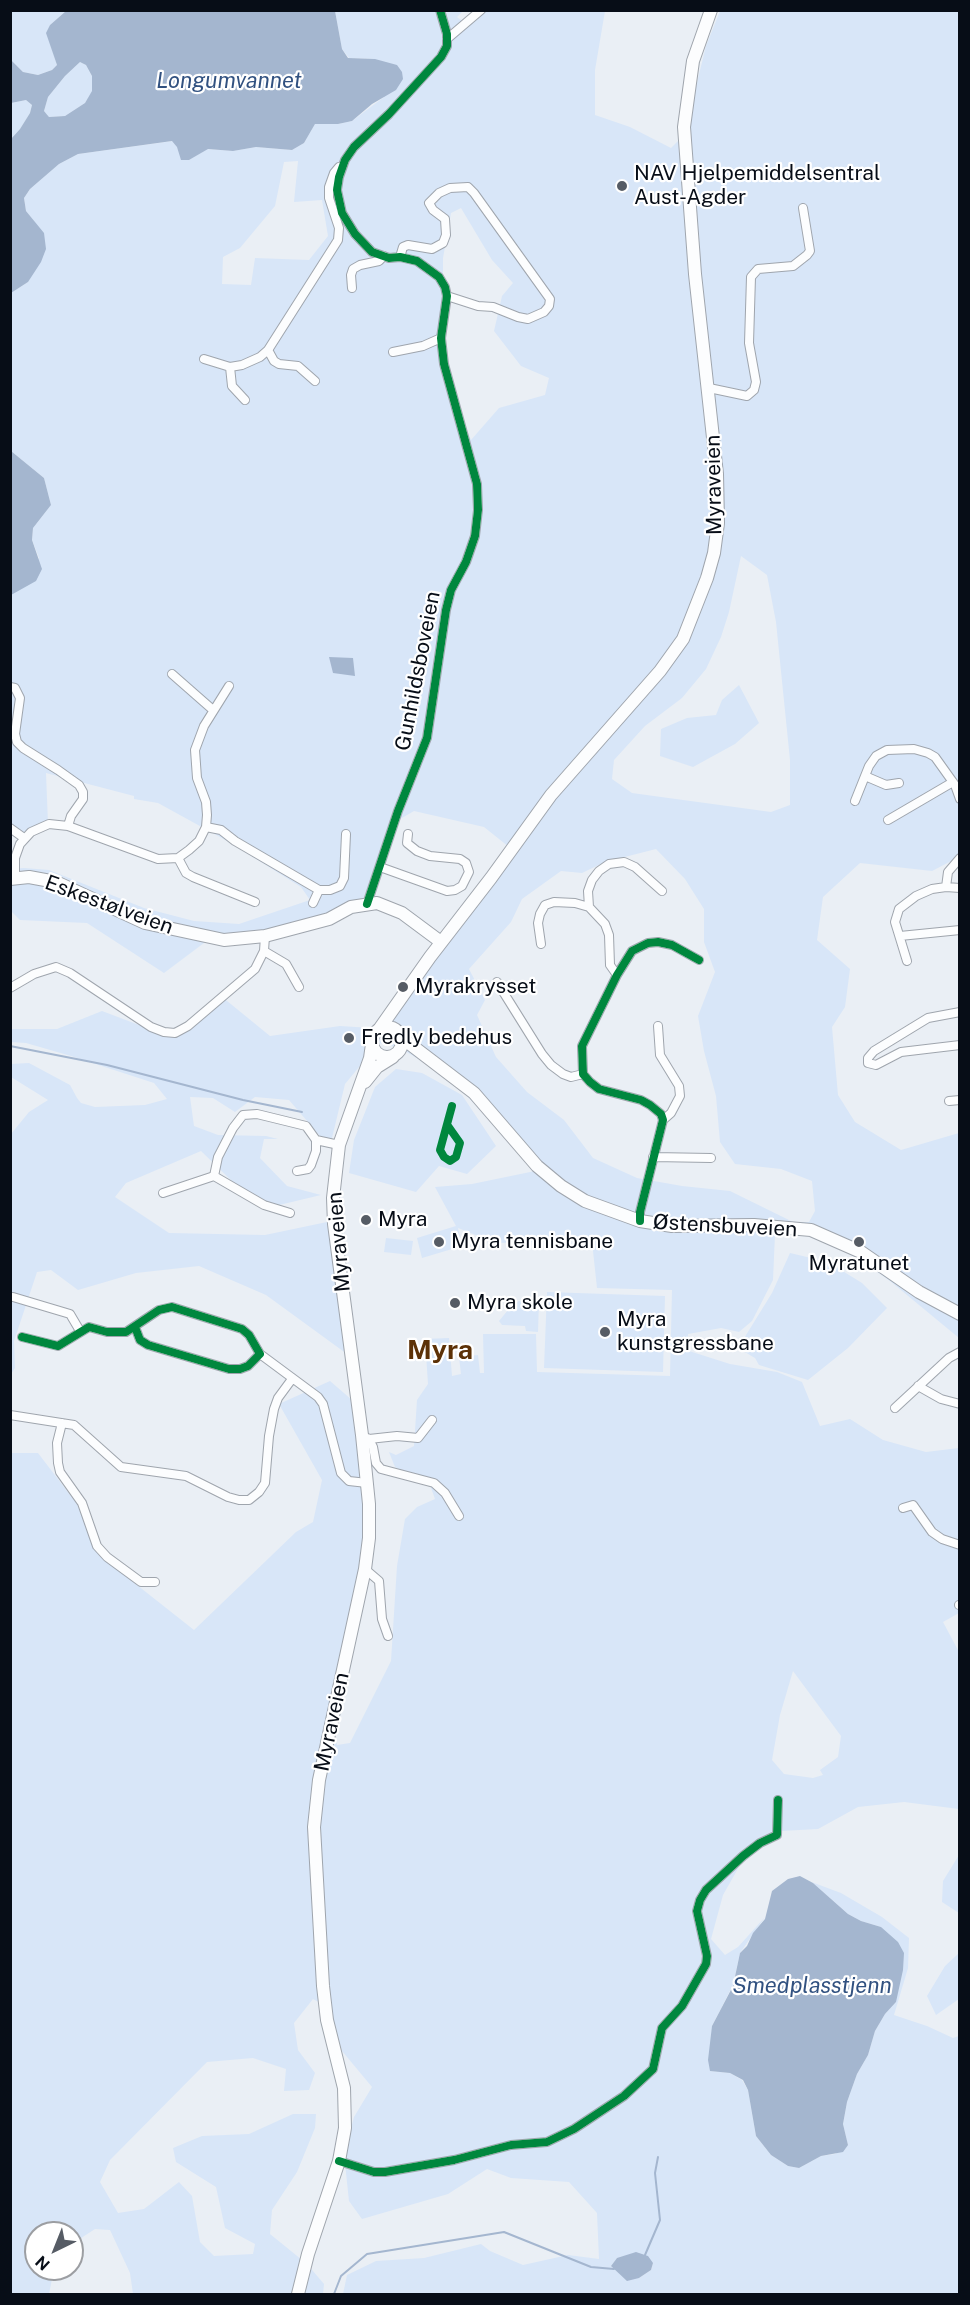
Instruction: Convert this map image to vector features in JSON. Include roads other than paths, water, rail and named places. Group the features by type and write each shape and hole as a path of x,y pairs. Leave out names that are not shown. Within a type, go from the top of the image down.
{"main road":[{"name":"Myraveien","path":"380,1028 417,974 496,872 551,795 628,708 683,639 707,578 714,553 718,523 717,474 695,274 684,128 693,61 711,10"},
{"name":"Eskestølveien","path":"13,879 29,877 56,882 131,917 163,928 224,940 265,936 323,921 351,907 367,904"},
{"path":"367,904 377,903 402,913 441,942"},
{"name":"Myraveien","path":"401,1034 401,1014 417,974"},
{"path":"385,1026 394,1028 401,1034 403,1044 395,1055 379,1055 372,1044 374,1034 385,1026"},
{"name":"Østensbuveien","path":"401,1034 474,1093 537,1166 561,1186 593,1204 640,1221 672,1227 754,1225 811,1230 861,1252 919,1292 960,1314"},
{"name":"Myraveien","path":"298,2295 308,2254 339,2161 345,2128 346,2104 341,2072 327,2020 323,1986 315,1827 319,1780 365,1569 369,1538 365,1437 334,1224 333,1179 339,1144 370,1058 372,1044"},
{"name":"Myraveien","path":"358,1093 377,1067 395,1055"},
{"name":"Østensbuveien","path":"395,1055 415,1057 451,1075"}],"street":[{"path":"204,359 230,367 243,365 260,357 268,350 338,240 339,228 329,198 329,187 334,173 354,147 389,114 441,57 447,46 447,34 440,10"},
{"path":"447,39 481,10"},
{"path":"345,160 337,190 342,213 355,234 372,252 417,261 430,268 445,287 447,296 478,306 493,307 528,319 544,312 549,306 550,299 474,193 462,185 450,188 429,203 433,210 445,219 446,235 443,243 432,249 408,245 401,250 400,257"},
{"path":"709,388 747,396 754,390 756,382 749,343 751,278 758,269 793,266 810,251 803,208"},
{"path":"352,288 353,269 379,261 384,256"},
{"name":"Gunhildsboveien","path":"367,904 398,811 427,738 446,610 451,590 466,562 475,536 478,510 477,484 444,364 441,338 447,296"},
{"path":"393,351 423,346 441,338"},
{"path":"268,350 274,361 279,364 298,366 315,381"},
{"path":"230,367 232,386 245,400"},
{"path":"172,674 213,710"},
{"path":"13,879 15,858 24,838 39,827 49,824 68,826 148,857 178,858 199,841 206,827 206,802 197,778 195,750 198,738 229,686"},
{"path":"10,687 15,688 20,698 15,734 17,742 72,780 83,792 83,799 71,816 68,826"},
{"path":"855,801 872,760 882,752 914,749 934,757 959,794"},
{"path":"865,777 886,785 899,783"},
{"path":"888,820 953,782"},
{"path":"206,827 221,830 235,841 319,890 330,890 340,886 344,878 346,834"},
{"path":"10,828 24,838"},
{"path":"380,867 447,891 455,890 462,885 469,872 466,863 460,859 430,856 417,850 407,843 408,834"},
{"path":"178,858 186,873 255,902"},
{"path":"946,887 948,872 960,858"},
{"path":"589,907 588,891 592,880 609,864 624,862 634,867 662,891"},
{"path":"907,961 895,922 899,909 916,896 932,889 960,888"},
{"path":"313,903 319,890"},
{"path":"541,944 538,922 545,905 554,902 589,907 605,924 609,935 610,965 617,975"},
{"path":"900,936 960,930"},
{"path":"10,988 34,974 56,967 70,973 151,1027 175,1033 188,1026 255,969 264,951 265,936"},
{"path":"663,1120 660,1114 641,1100 599,1089 584,1074 582,1046 617,975 632,951 648,943 658,942 672,945 699,960"},
{"path":"264,951 286,964 299,987"},
{"path":"497,982 551,1065 571,1077 584,1074"},
{"path":"960,1012 928,1018 874,1051 868,1058 868,1063 876,1065 901,1052 960,1045"},
{"path":"640,1221 640,1212 663,1120 671,1113 681,1096 679,1086 660,1055 658,1026"},
{"path":"949,1101 960,1100"},
{"path":"214,1176 218,1157 232,1128 243,1115 257,1114 306,1126 316,1140 316,1151 311,1165 308,1169 297,1171"},
{"path":"316,1140 339,1144"},
{"path":"653,1157 711,1158"},
{"path":"163,1193 214,1176 264,1205 290,1213"},
{"path":"14,1297 70,1314 80,1331"},
{"path":"22,1337 58,1346 89,1327 118,1333 126,1332 159,1310 172,1307 242,1329 249,1335 260,1354 318,1397 323,1404 341,1473 349,1481 367,1483"},
{"path":"135,1327 140,1340 148,1345 230,1369 248,1366 260,1354"},
{"path":"895,1408 949,1358 960,1352"},
{"path":"10,1415 74,1425 121,1467 186,1476 228,1497 249,1500 265,1483 268,1436 274,1409 278,1398 292,1379"},
{"path":"918,1386 941,1399 960,1404"},
{"path":"365,1437 418,1438 432,1420"},
{"path":"62,1423 57,1443 60,1472 82,1503 97,1546 107,1557 141,1582 155,1582"},
{"path":"365,1437 374,1448 376,1463 381,1469 434,1483 445,1493 459,1516"},
{"path":"903,1508 913,1505 932,1532 942,1539 960,1545"},
{"path":"365,1569 379,1581 382,1619 388,1636"},
{"path":"339,2161 374,2172 386,2172 453,2160 511,2145 547,2142 574,2129 624,2096 653,2069 662,2028 682,2006 706,1964 707,1956 697,1911 700,1900 706,1890 742,1856 760,1843 777,1835 778,1800"}],"water":[{"name":"Longumvannet","path":"66,11 335,11 342,49 348,58 375,59 397,65 402,72 403,79 396,90 372,104 352,121 338,124 315,124 304,143 292,150 256,147 233,151 208,149 189,160 181,160 177,147 172,141 78,154 59,164 30,189 24,198 26,211 44,233 46,249 41,262 28,282 11,293 11,139 30,113 32,105 26,100 11,103 11,60 23,72 38,75 52,70 57,65 46,33 50,25","holes":["80,62 86,65 92,76 92,91 85,103 65,116 49,117 44,111 48,97"]},
{"path":"11,451 44,478 51,505 33,528 32,540 42,569 36,581 11,595"},
{"path":"329,657 353,658 355,676 333,673"},
{"name":"Smedplasstjenn","path":"800,1876 813,1883 848,1914 881,1927 898,1942 904,1953 896,2002 885,2014 875,2031 868,2055 857,2074 847,2102 843,2124 848,2145 843,2152 821,2156 799,2168 788,2166 771,2155 756,2136 748,2090 743,2080 730,2073 710,2071 708,2060 712,2026 733,1986 740,1953 765,1919 772,1891 788,1879"},
{"path":"636,2252 648,2256 653,2263 651,2270 639,2278 627,2281 611,2266 617,2258"}],"waterway":[{"path":"10,1046 107,1065 243,1100 302,1112"},
{"path":"645,2255 660,2220 655,2173 658,2157"},
{"path":"334,2294 341,2276 367,2254 504,2232 591,2267 614,2269"}],"place":[{"name":"NAV Hjelpemiddelsentral Aust-Agder","path":"622,186"},
{"name":"Myrakrysset","path":"403,987"},
{"name":"Fredly bedehus","path":"349,1038"},
{"name":"Myra","path":"366,1220"},
{"name":"Myra tennisbane","path":"439,1242"},
{"name":"Myratunet","path":"859,1242"},
{"name":"Myra skole","path":"455,1303"},
{"name":"Myra kunstgressbane","path":"605,1332"}],"district":[{"name":"Myra","path":"440,1351"}]}
